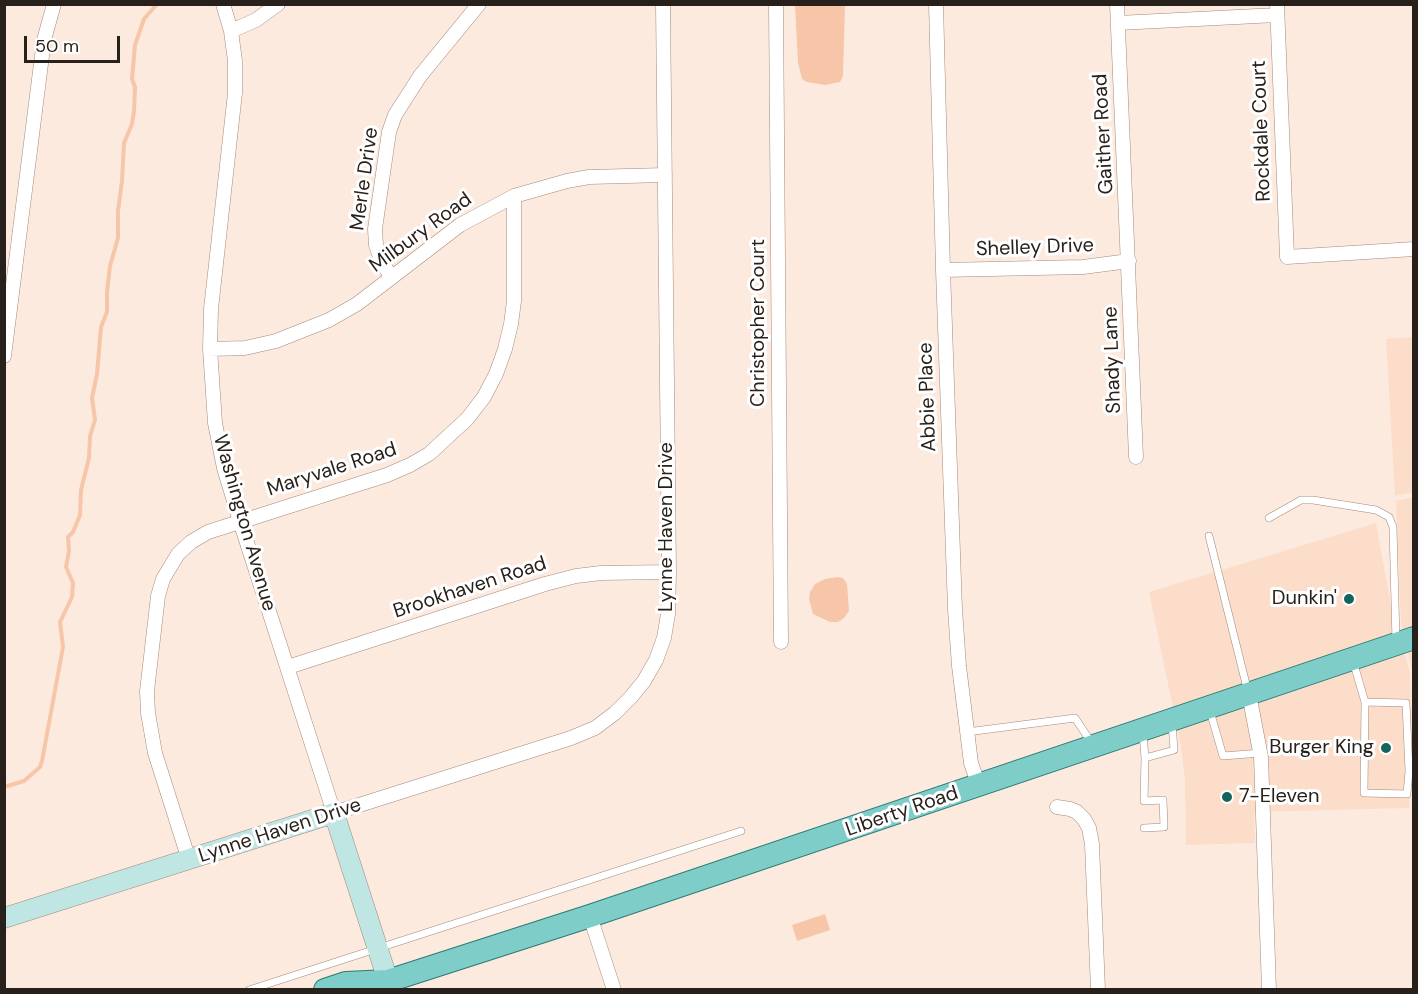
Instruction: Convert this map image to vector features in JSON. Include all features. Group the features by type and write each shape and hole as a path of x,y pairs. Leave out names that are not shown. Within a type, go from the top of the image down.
{"main road":[{"name":"Liberty Road","path":"325,990 346,983 384,987 1405,641"},
{"name":"Lynne Haven Drive","path":"4,918 334,813"},
{"name":"Washington Avenue","path":"334,813 377,948 384,987"}],"street":[{"path":"4,356 44,40 54,4"},
{"name":"Washington Avenue","path":"223,4 231,31 236,93 211,309 210,350 215,423 224,468 240,521 334,813"},
{"path":"231,31 256,20 278,4"},
{"name":"Merle Drive","path":"391,277 381,260 376,244 375,229 389,132 395,115 420,76 479,4"},
{"name":"Lynne Haven Drive","path":"334,813 571,738 595,728 631,697 644,681 656,660 664,638 668,614 669,572 663,4"},
{"name":"Christopher Court","path":"776,4 781,642"},
{"name":"Abbie Place","path":"936,4 955,609 959,666 971,763 979,786"},
{"name":"Gaither Road","path":"1117,4 1129,261"},
{"path":"1118,23 1277,10"},
{"name":"Rockdale Court","path":"1277,10 1287,257 1413,249"},
{"name":"Milbury Road","path":"210,350 245,348 276,341 329,320 357,304 460,225 514,196 542,187 589,177 665,175"},
{"name":"Maryvale Road","path":"189,860 155,753 148,713 147,691 158,596 163,579 178,554 191,542 208,532 387,475 410,465 429,454 467,419 484,397 506,349 514,301 514,196"},
{"name":"Shelley Drive","path":"943,270 1083,267 1129,261"},
{"name":"Shady Lane","path":"1129,261 1136,457"},
{"name":"Brookhaven Road","path":"288,667 576,576 601,573 669,572"},
{"path":"1249,694 1261,753 1269,990"},
{"path":"1057,807 1070,808 1077,812 1089,828 1092,844 1098,990"},
{"path":"590,916 614,990"}],"lane":[{"path":"1269,519 1290,505 1307,500 1376,510 1389,517 1393,527 1405,641"},
{"path":"1209,536 1249,694"},
{"path":"1353,659 1365,702 1364,793 1407,794 1409,771 1406,702 1365,702"},
{"path":"1209,708 1223,756 1261,753"},
{"path":"968,732 1075,718 1094,747"},
{"path":"1145,758 1174,750 1172,720"},
{"path":"1143,731 1144,801 1162,800 1164,827 1143,828"},
{"path":"249,990 741,831"}],"shaded area":[{"path":"795,5 845,5 843,76 840,82 825,85 802,79 798,63"},
{"path":"1413,337 1413,492 1395,496 1386,339"},
{"path":"1413,497 1413,676 1401,623 1396,501"},
{"path":"1376,523 1391,605 1410,672 1414,788 1410,788 1409,808 1254,812 1255,843 1186,845 1185,779 1181,747 1149,592"},
{"path":"843,578 847,584 849,611 838,622 830,622 813,614 809,599 810,592 815,584 825,579"},
{"path":"825,914 830,930 797,941 792,925"}],"waterway":[{"path":"4,787 24,781 40,767 42,761 63,647 60,622 72,597 73,583 66,567 69,551 68,537 73,532 80,515 81,490 95,420 92,398 97,374 101,327 107,312 110,266 118,238 124,143 132,124 134,111 135,87 132,79 135,45 144,19 157,4"}],"place":[{"name":"Dunkin'","path":"1349,599"},
{"name":"Burger King","path":"1386,748"},
{"name":"7-Eleven","path":"1227,797"}]}
